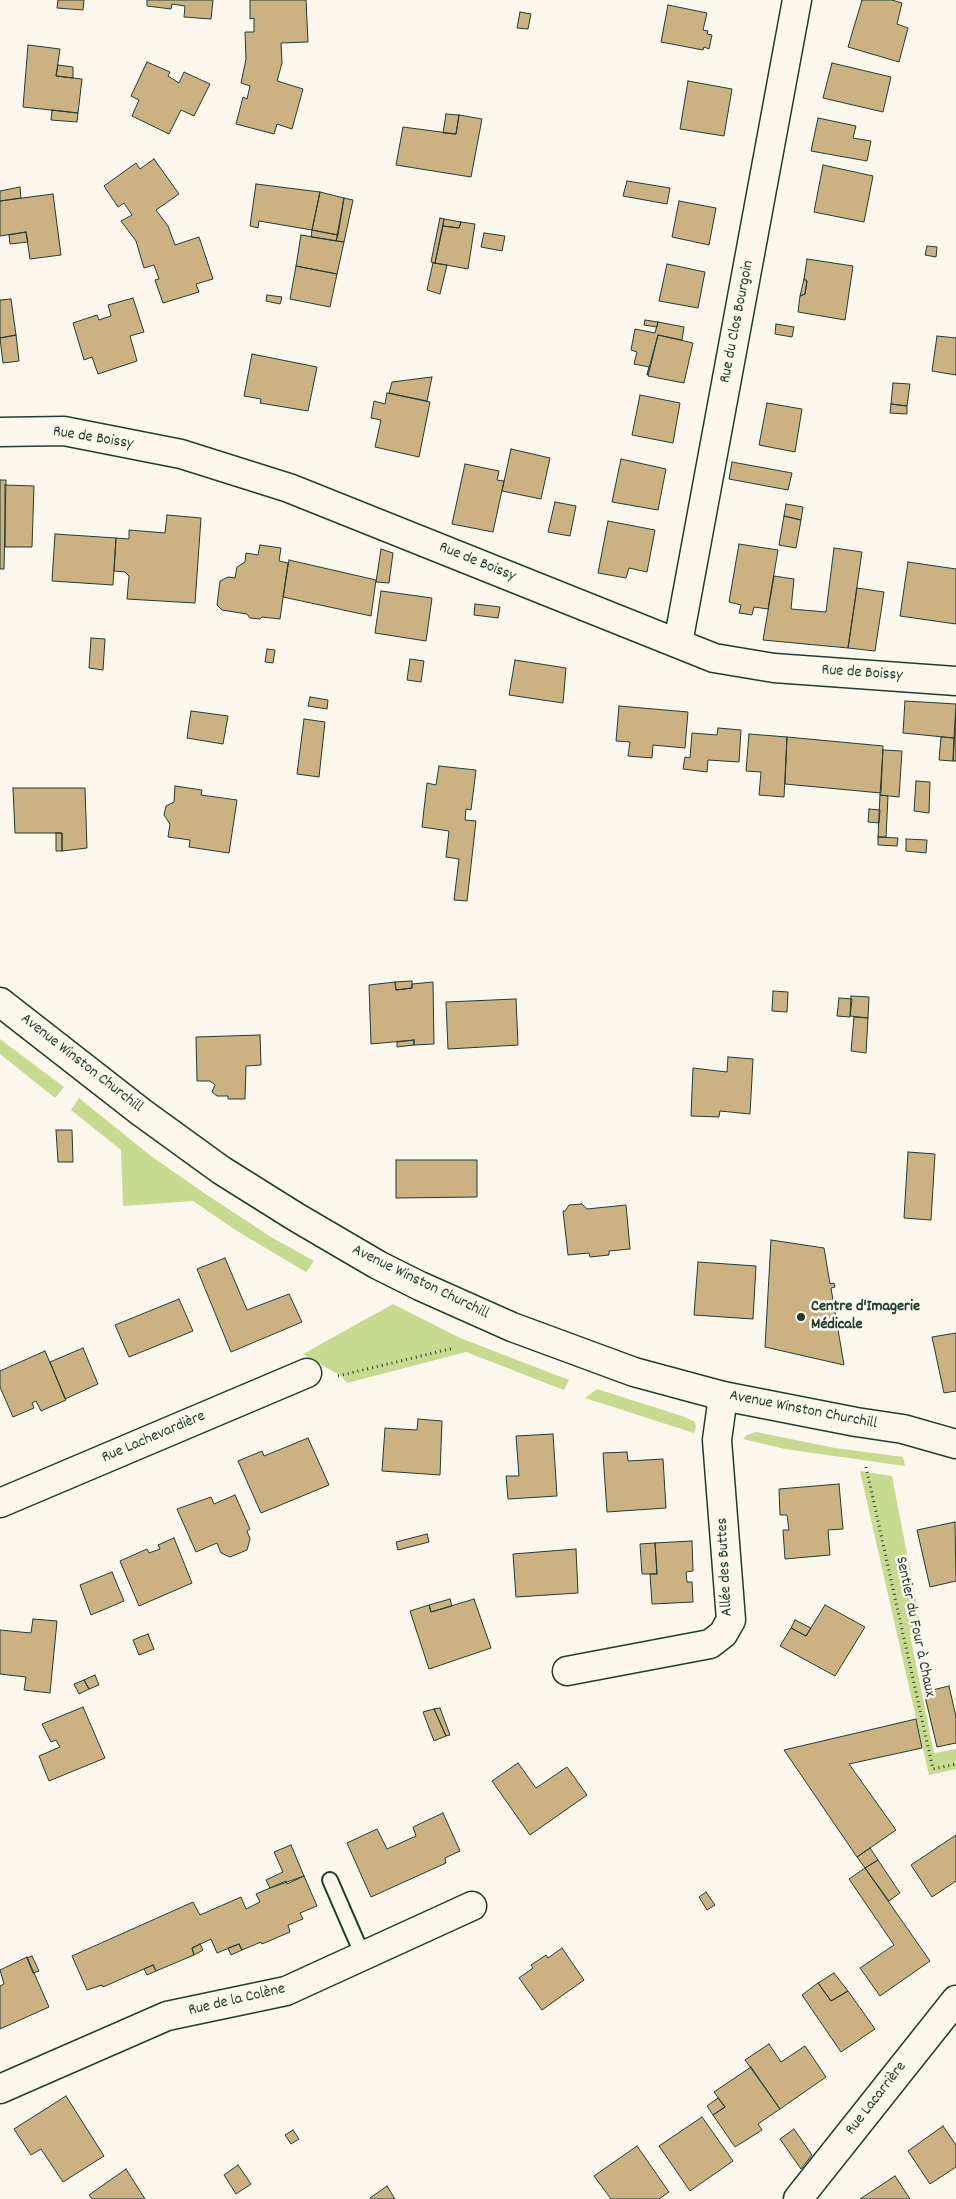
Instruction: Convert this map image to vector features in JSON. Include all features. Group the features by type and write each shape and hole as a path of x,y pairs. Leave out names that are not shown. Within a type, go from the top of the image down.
{"street":[{"name":"Rue du Clos Bourgoin","path":"678,643 798,0"},
{"name":"Rue de Boissy","path":"0,432 64,431 181,454 289,488 714,658 774,668 956,681"},
{"name":"Avenue Winston Churchill","path":"0,1002 141,1112 221,1170 378,1265 428,1290 556,1344 634,1372 723,1396 856,1422 903,1429 956,1444"},
{"name":"Rue Lachevardière","path":"0,1503 307,1373"},
{"name":"Allée des Buttes","path":"567,1672 710,1644 723,1634 731,1620 718,1440 723,1396"},
{"name":"Avenue Winston Churchill","path":"903,1429 956,1426"},
{"name":"Rue de la Colène","path":"0,2089 167,2016 286,1991 472,1906"},
{"name":"Rue Lacarrière","path":"798,2199 956,2000"}],"lane":[{"path":"330,1880 363,1956"}],"path":[{"path":"307,1373 341,1376 454,1348"},
{"name":"Sentier du Four à Chaux","path":"866,1467 933,1769 956,1764"}],"green space":[{"path":"0,1039 64,1087 55,1098 0,1054"},
{"path":"79,1098 151,1156 204,1193 271,1237 314,1261 306,1272 237,1231 193,1201 123,1206 121,1150 71,1110"},
{"path":"393,1304 460,1338 569,1380 564,1390 466,1352 347,1383 341,1376 303,1354"},
{"path":"597,1389 682,1416 695,1422 694,1433 585,1398"},
{"path":"756,1432 835,1448 903,1457 905,1466 785,1449 743,1439 747,1435"},
{"path":"860,1471 892,1476 922,1632 910,1635 934,1753 956,1749 956,1769 929,1775"}],"building":[{"path":"58,0 84,0 83,10 57,8"},
{"path":"147,0 213,0 211,19 184,17 185,6 172,4 171,9 147,6"},
{"path":"250,0 306,0 308,42 281,43 282,63 277,81 303,89 292,129 277,124 274,134 236,124 243,97 247,99 250,86 241,83 246,59 245,32 254,32 254,18 250,19"},
{"path":"862,0 892,0 902,3 897,24 908,28 899,62 848,47"},
{"path":"668,5 707,13 703,30 708,31 707,34 712,35 709,49 704,47 703,50 661,42"},
{"path":"520,12 531,14 528,29 517,28"},
{"path":"28,45 60,49 56,76 82,79 78,113 23,107"},
{"path":"147,62 170,72 168,76 179,83 184,72 210,84 194,116 181,110 169,134 132,116 139,100 131,96"},
{"path":"832,63 891,77 883,112 823,98"},
{"path":"58,65 73,67 73,78 56,76"},
{"path":"688,81 732,89 724,136 680,129"},
{"path":"52,110 78,113 77,122 51,120"},
{"path":"446,114 459,115 456,134 443,133"},
{"path":"459,115 482,119 471,177 396,165 403,127 456,134"},
{"path":"818,118 856,126 853,138 871,141 867,161 811,151"},
{"path":"154,159 179,194 156,210 168,226 175,245 199,237 213,279 196,284 199,292 163,303 155,280 159,279 154,265 144,268 136,241 121,221 132,215 124,203 118,207 104,186 136,163 140,169"},
{"path":"823,165 873,176 864,222 814,212"},
{"path":"627,181 670,188 667,204 623,196"},
{"path":"256,184 320,192 312,230 259,221 258,228 250,226"},
{"path":"20,187 21,198 0,201 0,191"},
{"path":"320,192 344,198 338,235 312,230"},
{"path":"53,194 61,255 30,259 26,232 0,236 0,201"},
{"path":"344,198 353,200 344,242 336,241"},
{"path":"679,201 716,208 709,245 672,237"},
{"path":"440,218 444,219 435,263 431,262"},
{"path":"444,219 461,222 459,228 443,226"},
{"path":"461,222 475,224 468,269 435,263 443,226 459,228"},
{"path":"312,230 338,235 336,241 311,237"},
{"path":"26,232 28,242 10,244 9,235"},
{"path":"484,233 505,236 502,251 481,247"},
{"path":"301,235 344,242 337,274 296,266"},
{"path":"927,246 937,247 936,257 925,255"},
{"path":"807,259 853,266 845,320 798,312 800,296 805,294 807,281 804,279"},
{"path":"433,263 447,265 440,294 427,290"},
{"path":"667,264 705,272 698,308 659,301"},
{"path":"296,266 337,274 330,307 290,299"},
{"path":"804,279 807,281 805,294 800,296"},
{"path":"267,295 282,297 280,304 266,301"},
{"path":"133,298 144,332 130,336 137,361 98,374 92,357 84,360 73,323 97,315 99,320 111,316 108,305"},
{"path":"11,299 16,335 0,338 0,300"},
{"path":"645,320 658,322 657,327 644,325"},
{"path":"658,322 684,327 682,340 658,335 647,375 649,367 634,364 637,352 631,350 635,329 655,333"},
{"path":"776,324 794,327 792,337 775,334"},
{"path":"16,335 19,361 3,363 0,338"},
{"path":"658,335 693,343 684,383 648,376"},
{"path":"937,336 956,338 956,375 932,371"},
{"path":"252,354 317,367 308,411 260,403 261,399 244,396"},
{"path":"432,377 427,401 389,393 392,382"},
{"path":"893,383 910,384 907,406 891,404"},
{"path":"387,393 430,402 419,457 375,447 381,420 371,418 374,401 385,404"},
{"path":"640,395 680,403 673,443 632,435"},
{"path":"767,403 802,409 795,452 759,445"},
{"path":"891,404 907,406 907,414 890,413"},
{"path":"511,449 550,458 541,499 502,491"},
{"path":"621,459 666,469 658,510 612,502"},
{"path":"732,462 792,473 788,490 729,479"},
{"path":"465,464 499,471 497,480 504,481 493,532 452,524"},
{"path":"0,480 6,480 4,569 0,569"},
{"path":"5,485 34,486 32,547 5,547"},
{"path":"555,502 576,506 570,536 548,532"},
{"path":"786,504 803,507 801,520 784,516"},
{"path":"167,515 201,518 195,603 127,599 129,576 125,572 114,571 116,538 129,539 129,530 165,533"},
{"path":"784,516 801,520 796,548 779,545"},
{"path":"608,521 655,530 647,572 629,568 626,578 598,573"},
{"path":"55,534 116,538 113,585 52,581"},
{"path":"739,544 778,550 768,609 754,607 752,615 739,613 741,605 729,602"},
{"path":"260,545 281,548 279,561 288,563 280,619 250,618 247,614 222,610 217,605 220,581 228,577 235,578 237,567 245,562 246,553 258,555"},
{"path":"834,548 862,552 848,648 763,640 774,576 794,579 791,609 826,612"},
{"path":"381,549 393,553 389,583 376,582"},
{"path":"289,560 376,580 371,616 283,597"},
{"path":"908,562 956,569 956,624 900,616"},
{"path":"857,588 884,592 875,651 848,648"},
{"path":"381,591 432,598 426,641 375,633"},
{"path":"475,604 500,607 498,618 474,615"},
{"path":"91,638 105,639 103,670 89,668"},
{"path":"267,649 275,650 273,663 265,662"},
{"path":"410,659 424,661 421,682 407,680"},
{"path":"515,660 566,668 563,703 509,695"},
{"path":"310,697 328,700 327,709 308,706"},
{"path":"905,701 956,704 954,738 903,733"},
{"path":"619,706 688,712 685,748 653,745 652,758 628,756 630,742 616,741"},
{"path":"191,711 228,716 223,744 187,738"},
{"path":"956,712 956,761 953,761"},
{"path":"304,719 325,722 319,777 297,774"},
{"path":"718,728 741,730 739,762 708,760 707,772 683,769 685,757 690,758 692,733 717,735"},
{"path":"749,734 787,737 784,797 759,795 761,772 746,771"},
{"path":"787,737 883,746 881,793 785,784"},
{"path":"941,737 954,738 953,761 939,760"},
{"path":"883,750 902,751 899,797 880,795"},
{"path":"439,766 476,770 471,810 466,809 465,820 476,821 467,901 454,900 459,859 446,857 449,831 422,827 427,783 436,785"},
{"path":"916,781 930,782 929,813 914,811"},
{"path":"175,786 202,790 201,795 237,800 229,853 189,847 190,840 168,837 170,824 164,815 166,806 174,802"},
{"path":"13,788 85,788 87,848 62,851 62,833 15,833"},
{"path":"880,795 888,796 886,837 878,837"},
{"path":"869,809 880,810 879,823 868,822"},
{"path":"56,833 62,833 62,851 56,851"},
{"path":"878,837 898,838 897,846 878,845"},
{"path":"906,839 927,840 926,853 906,851"},
{"path":"412,981 412,988 396,990 395,982"},
{"path":"395,982 396,990 412,988 412,984 433,982 434,1044 414,1045 414,1040 371,1044 369,985"},
{"path":"773,991 788,992 787,1012 772,1011"},
{"path":"851,996 869,997 868,1018 850,1016"},
{"path":"839,998 852,999 850,1017 837,1016"},
{"path":"516,999 518,1045 448,1049 446,1002"},
{"path":"854,1017 868,1018 866,1053 851,1051"},
{"path":"260,1035 261,1065 246,1066 245,1099 228,1099 228,1096 217,1096 212,1092 215,1085 210,1081 197,1081 196,1037"},
{"path":"414,1040 414,1045 397,1047 397,1042"},
{"path":"728,1057 753,1059 750,1114 720,1111 719,1117 691,1116 693,1068 727,1072"},
{"path":"56,1130 72,1130 73,1162 58,1162"},
{"path":"908,1152 935,1154 931,1220 904,1218"},
{"path":"396,1160 477,1160 477,1197 396,1198"},
{"path":"582,1204 587,1209 626,1205 630,1249 609,1251 609,1255 590,1257 589,1253 568,1255 563,1211 569,1205"},
{"name":"Centre d'Imagerie Médicale","path":"771,1240 824,1248 830,1284 834,1283 835,1287 831,1288 844,1365 765,1347"},
{"path":"225,1258 247,1310 289,1294 302,1322 231,1352 197,1269"},
{"path":"698,1262 756,1266 753,1319 694,1315"},
{"path":"179,1299 193,1331 129,1357 115,1325"},
{"path":"956,1333 956,1391 944,1393 932,1337"},
{"path":"83,1348 98,1384 65,1399 50,1362"},
{"path":"45,1351 66,1400 41,1411 36,1401 32,1403 34,1408 13,1417 0,1387 0,1371"},
{"path":"418,1419 442,1421 440,1475 382,1471 385,1428 417,1430"},
{"path":"553,1434 557,1496 508,1499 506,1476 519,1476 516,1436"},
{"path":"308,1438 329,1485 261,1513 238,1461 262,1451 264,1456"},
{"path":"627,1452 628,1461 663,1459 666,1508 607,1512 603,1453"},
{"path":"839,1484 843,1529 828,1530 830,1555 785,1559 783,1530 789,1530 787,1515 780,1515 779,1489"},
{"path":"235,1495 250,1529 247,1531 250,1539 247,1550 230,1557 221,1553 217,1543 196,1552 177,1509 211,1497 214,1504"},
{"path":"955,1522 956,1581 930,1587 917,1530"},
{"path":"427,1534 429,1542 398,1550 396,1542"},
{"path":"174,1538 192,1583 139,1606 120,1561 147,1549 149,1553 160,1549 158,1545"},
{"path":"692,1541 693,1571 686,1572 687,1582 692,1582 693,1602 652,1604 650,1574 657,1574 655,1543"},
{"path":"655,1543 657,1574 642,1574 640,1544"},
{"path":"576,1549 578,1593 516,1597 513,1554"},
{"path":"112,1572 124,1601 91,1615 80,1585"},
{"path":"450,1599 452,1606 431,1612 429,1605"},
{"path":"474,1599 491,1648 429,1669 410,1611 429,1605 431,1612"},
{"path":"825,1605 865,1627 835,1676 780,1646 791,1628 806,1636"},
{"path":"33,1619 57,1621 50,1693 24,1690 26,1677 0,1674 0,1630 31,1633"},
{"path":"795,1620 811,1628 806,1636 791,1628"},
{"path":"148,1634 154,1649 139,1655 133,1640"},
{"path":"95,1675 99,1685 89,1689 84,1680"},
{"path":"84,1680 89,1689 79,1694 74,1684"},
{"path":"949,1686 956,1717 956,1743 937,1747 924,1692"},
{"path":"83,1707 105,1758 49,1781 39,1756 60,1747 56,1740 51,1742 42,1724"},
{"path":"440,1708 450,1735 446,1736 434,1709"},
{"path":"434,1709 446,1736 434,1741 423,1712"},
{"path":"916,1719 922,1748 849,1764 896,1830 857,1857 784,1750"},
{"path":"518,1763 536,1788 567,1767 587,1795 530,1835 492,1781"},
{"path":"443,1813 460,1851 445,1858 446,1863 371,1897 347,1843 377,1829 387,1849 416,1836 413,1827"},
{"path":"956,1835 956,1881 932,1897 911,1865"},
{"path":"291,1845 304,1876 270,1888 266,1880 283,1872 274,1852"},
{"path":"870,1848 878,1860 865,1868 857,1857"},
{"path":"878,1860 900,1893 889,1901 865,1868"},
{"path":"865,1868 930,1961 880,1996 860,1968 894,1945 849,1879"},
{"path":"304,1876 317,1906 300,1913 303,1919 288,1925 290,1932 262,1944 261,1942 242,1950 239,1944 217,1953 211,1939 192,1948 194,1955 156,1971 153,1965 103,1987 102,1985 87,1990 72,1956 193,1902 200,1915 241,1897 246,1909 260,1902 256,1894 286,1881 287,1884"},
{"path":"706,1892 715,1905 707,1910 699,1897"},
{"path":"200,1944 203,1950 194,1955 192,1948"},
{"path":"239,1944 242,1950 231,1955 228,1948"},
{"path":"562,1948 584,1980 542,2010 519,1978 533,1968 531,1965 546,1955 548,1958"},
{"path":"32,1956 39,1971 33,1973 27,1958"},
{"path":"27,1957 49,2007 0,2029 0,1986 4,1984 0,1970"},
{"path":"153,1965 156,1971 147,1975 144,1969"},
{"path":"834,1973 848,1991 831,2001 818,1983"},
{"path":"818,1983 831,2001 848,1991 875,2029 841,2052 802,1995"},
{"path":"769,2044 781,2062 805,2046 826,2077 780,2109 745,2060"},
{"path":"751,2067 780,2109 758,2124 762,2130 735,2147 713,2115 725,2107 714,2092"},
{"path":"66,2096 104,2156 63,2182 41,2149 31,2155 14,2129"},
{"path":"718,2098 725,2107 713,2115 707,2106"},
{"path":"702,2117 733,2161 690,2191 659,2146"},
{"path":"943,2126 956,2145 956,2167 930,2184 908,2151"},
{"path":"794,2129 812,2155 801,2169 780,2139"},
{"path":"293,2130 299,2139 291,2144 285,2135"},
{"path":"637,2146 669,2192 659,2199 611,2199 594,2176"},
{"path":"238,2165 251,2184 236,2194 224,2175"},
{"path":"126,2169 145,2199 92,2199 89,2195"},
{"path":"895,2176 910,2199 860,2199"},
{"path":"387,2186 395,2199 370,2198"}],"place":[{"name":"Centre d'Imagerie Médicale","path":"801,1317"}]}
